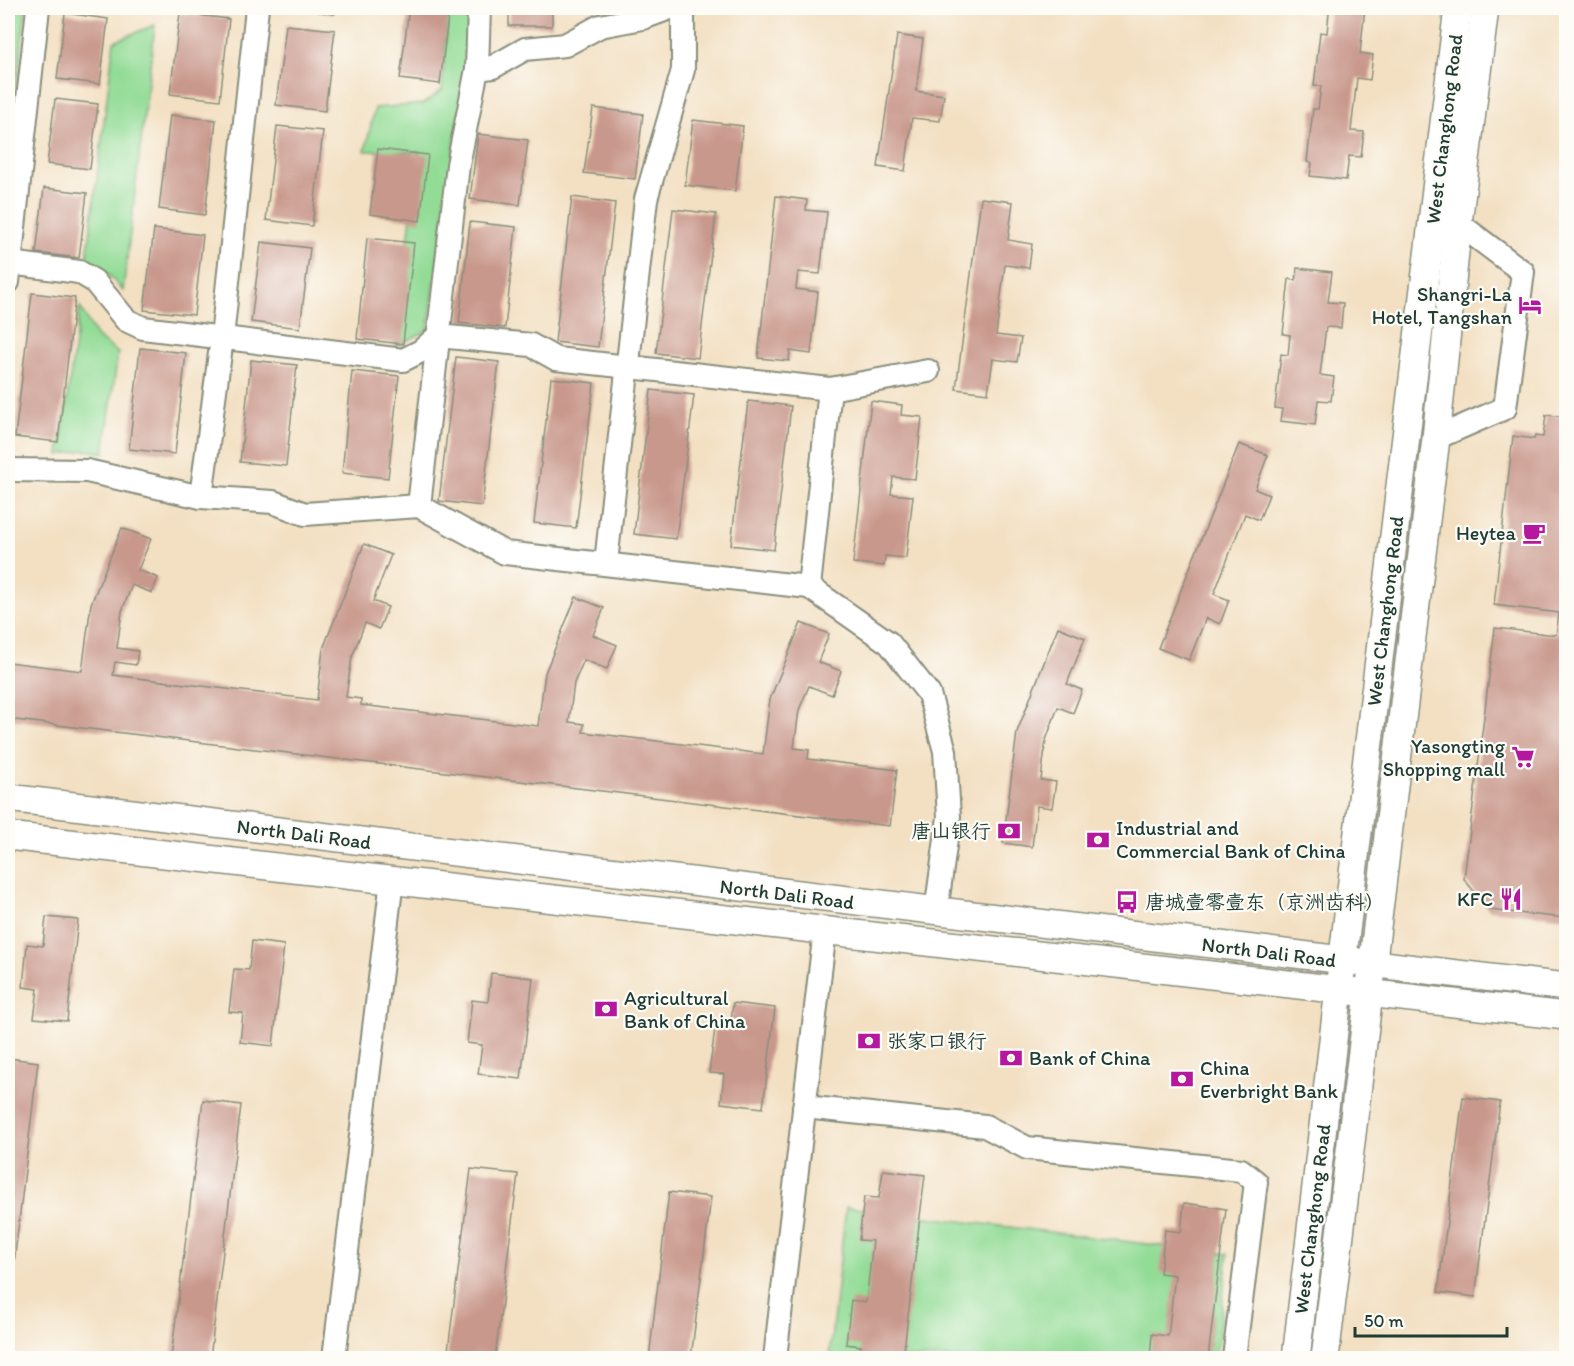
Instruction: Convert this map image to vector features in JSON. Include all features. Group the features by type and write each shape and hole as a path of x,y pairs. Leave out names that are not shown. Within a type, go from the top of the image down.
{"main road":[{"name":"West Changhong Road","path":"1296,1359 1342,960 1458,8"},
{"name":"West Changhong Road","path":"1325,1359 1436,438 1458,223 1485,8"},
{"name":"North Dali Road","path":"8,798 1566,987"},
{"name":"North Dali Road","path":"8,836 1566,1016"}],"street":[{"path":"38,8 9,273 79,272 93,281 126,320 143,328 403,360 421,351 438,336 531,345 556,359 830,389 928,371"},
{"path":"201,497 222,338 257,8"},
{"path":"419,506 458,165 477,69 479,8"},
{"path":"477,69 493,67 525,49 565,45 600,26 643,18 670,8"},
{"path":"606,563 646,199 683,70 684,8"},
{"path":"1436,438 1505,408 1523,272 1458,223"},
{"path":"809,587 830,389"},
{"path":"8,470 87,471 201,497 273,502 305,514 419,506 505,553 809,587 889,643 929,694 945,751 949,817 936,912"},
{"path":"334,1359 392,880"},
{"path":"775,1359 825,930"},
{"path":"804,1107 985,1126 1027,1148 1241,1170 1256,1182 1234,1359"}],"green space":[{"path":"8,8 26,8 8,158"},
{"path":"448,8 470,8 467,59 428,330 395,347 419,152 365,151 375,108 423,104 442,90"},
{"path":"155,25 123,291 107,273 86,267 114,41"},
{"path":"80,307 96,336 118,353 104,453 84,450 59,455"},
{"path":"846,1207 1228,1254 1216,1358 829,1358"}],"building":[{"path":"293,8 335,8 334,14"},
{"path":"409,8 449,8 440,84 400,79"},
{"path":"509,8 552,8 552,26 509,26"},
{"path":"1323,8 1365,8 1360,53 1373,55 1370,80 1357,78 1351,131 1364,132 1361,157 1349,156 1346,180 1310,176 1312,163 1307,162 1313,109 1318,109 1321,86 1314,86 1320,32 1327,33 1329,13 1322,12"},
{"path":"65,13 108,19 100,84 57,79"},
{"path":"180,13 229,19 220,100 170,94"},
{"path":"286,25 335,30 325,111 276,105"},
{"path":"897,35 923,39 916,91 944,95 940,121 912,118 905,171 878,167"},
{"path":"55,99 98,104 90,169 47,164"},
{"path":"593,108 643,114 635,179 584,173"},
{"path":"170,115 216,120 205,215 159,209"},
{"path":"693,120 743,126 735,191 685,185"},
{"path":"277,126 323,131 312,226 266,220"},
{"path":"478,134 528,140 520,205 470,199"},
{"path":"378,149 428,155 420,221 370,214"},
{"path":"44,188 87,193 79,258 36,253"},
{"path":"776,196 807,200 806,210 827,212 820,274 798,272 796,289 818,292 811,354 790,351 789,361 758,358"},
{"path":"572,197 615,203 598,347 555,342"},
{"path":"981,198 1013,202 1008,240 1032,244 1029,268 1005,265 996,335 1021,338 1017,362 993,359 988,393 956,389"},
{"path":"673,209 716,214 698,358 656,353"},
{"path":"470,222 516,227 505,328 459,323"},
{"path":"154,229 203,235 194,315 144,310"},
{"path":"367,238 414,243 403,344 357,339"},
{"path":"261,242 310,248 300,328 251,322"},
{"path":"1565,245 1566,266 1563,266"},
{"path":"1297,268 1332,272 1328,302 1343,303 1341,328 1326,327 1320,375 1334,377 1331,401 1318,400 1315,425 1280,421 1282,409 1275,408 1281,354 1288,355 1290,335 1283,334 1289,279 1296,280"},
{"path":"32,293 75,298 58,442 15,437"},
{"path":"140,348 186,353 175,454 129,449"},
{"path":"456,357 499,362 482,506 439,501"},
{"path":"251,360 297,365 286,466 240,462"},
{"path":"352,371 399,376 388,478 342,473"},
{"path":"551,378 594,383 576,528 534,523"},
{"path":"651,390 694,395 676,539 634,534"},
{"path":"748,401 791,406 774,550 731,545"},
{"path":"871,401 902,405 901,415 922,417 915,479 893,477 891,494 913,496 906,558 885,556 884,566 853,563"},
{"name":"Yasongting Shopping mall","path":"1546,415 1566,417 1566,918 1489,910 1464,879 1495,628 1556,635 1559,613 1494,605 1513,436 1534,439 1535,436 1543,437"},
{"path":"1239,444 1268,455 1255,489 1269,495 1259,520 1245,514 1214,594 1229,600 1220,624 1206,618 1189,660 1158,648"},
{"path":"122,528 151,539 138,570 158,578 152,593 132,585 122,611 117,648 138,651 136,665 115,662 113,675 317,700 323,649 364,544 391,555 373,601 388,607 379,629 365,623 352,657 346,697 361,699 361,705 538,726 545,673 576,597 604,608 593,635 617,645 607,669 584,660 574,683 569,722 584,724 583,732 763,754 770,699 801,623 829,634 818,662 841,671 832,695 809,686 799,710 794,748 809,750 808,759 897,770 890,826 8,719 8,662 82,671 91,604"},
{"path":"1058,627 1085,638 1067,684 1082,690 1073,713 1058,707 1046,740 1041,780 1056,782 1052,808 1037,806 1032,847 1003,843 1017,732"},
{"path":"46,917 78,920 67,1021 34,1018 38,989 23,987 27,944 43,946"},
{"path":"252,941 284,945 273,1046 240,1042 243,1013 229,1012 234,969 249,970"},
{"path":"491,973 533,978 521,1079 478,1074 482,1045 467,1043 472,1000 488,1002"},
{"path":"733,1003 775,1008 763,1108 721,1103 724,1074 709,1073 715,1029 730,1031"},
{"path":"8,1058 38,1062 9,1305 8,1305"},
{"path":"1463,1097 1500,1102 1475,1297 1438,1292"},
{"path":"203,1100 241,1105 210,1358 171,1358"},
{"path":"471,1169 518,1174 495,1358 447,1358"},
{"path":"883,1170 925,1175 903,1358 859,1358 861,1346 846,1344 851,1300 866,1302 873,1241 859,1240 864,1197 879,1198"},
{"path":"669,1192 711,1197 691,1358 649,1358"},
{"path":"1184,1203 1226,1209 1208,1358 1150,1358 1152,1334 1168,1336 1175,1275 1160,1273 1165,1230 1181,1232"}],"place":[{"name":"Shangri-La Hotel, Tangshan","path":"1530,305"},
{"name":"Heytea","path":"1534,533"},
{"name":"Yasongting Shopping mall","path":"1523,757"},
{"name":"唐山银行","path":"1009,831"},
{"name":"Industrial and Commercial Bank of China","path":"1098,840"},
{"name":"KFC","path":"1511,899"},
{"name":"唐城壹零壹东（京洲齿科）","path":"1127,902"},
{"name":"Agricultural Bank of China","path":"606,1009"},
{"name":"张家口银行","path":"869,1041"},
{"name":"Bank of China","path":"1011,1058"},
{"name":"China Everbright Bank","path":"1182,1079"}]}
